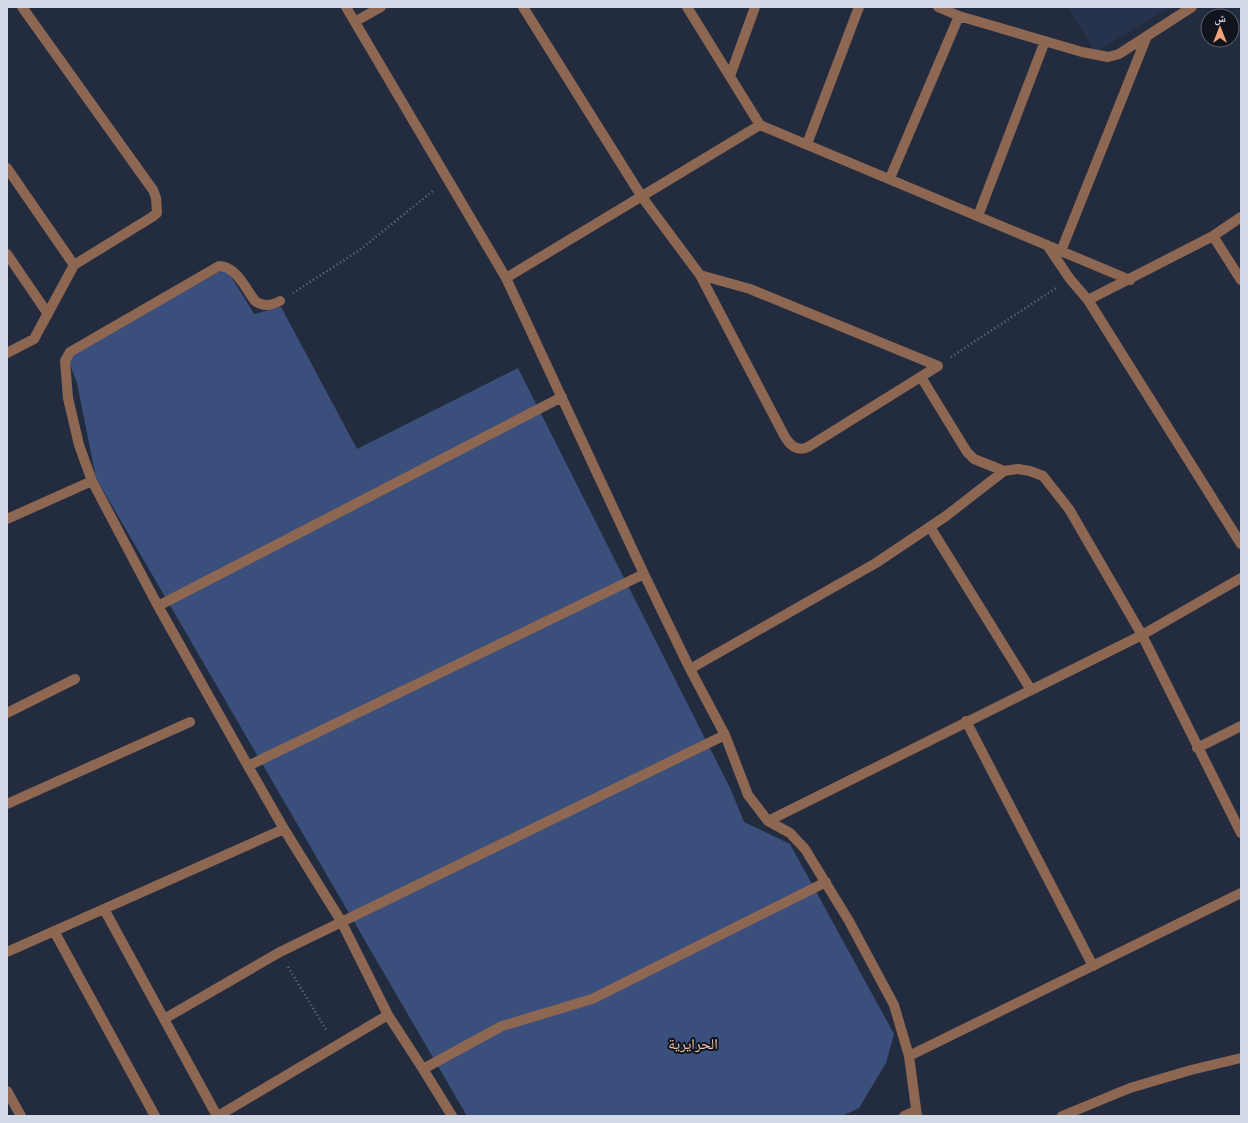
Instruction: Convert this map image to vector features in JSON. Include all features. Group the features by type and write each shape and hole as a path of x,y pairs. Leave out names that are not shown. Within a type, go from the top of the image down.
{"street":[{"path":"7,353 34,339 74,265 157,213 156,198 153,190 22,7"},
{"path":"346,7 356,21 449,178 506,278 644,574 690,669 725,735 748,795 768,821 790,833 798,841 826,882 894,1004 909,1056 916,1113 904,1116"},
{"path":"356,21 381,7"},
{"path":"523,7 642,197 700,276 785,437 794,447 800,449 808,447 938,366"},
{"path":"687,7 760,125 1062,250 1130,280"},
{"path":"730,76 755,7"},
{"path":"807,144 859,7"},
{"path":"938,7 959,16 1082,52 1108,56 1119,54 1192,7"},
{"path":"890,178 959,16"},
{"path":"1062,250 1147,36"},
{"path":"978,216 1045,40"},
{"path":"506,278 760,125"},
{"path":"7,168 74,265"},
{"path":"1088,300 1130,280 1213,236 1241,217"},
{"path":"1213,236 1241,280"},
{"path":"1047,245 1070,279 1088,300 1241,544"},
{"path":"7,254 48,314"},
{"path":"280,301 275,304 264,306 259,304 255,301 234,272 228,267 219,266 70,352 65,361 68,398 79,445 92,481 158,606 284,829 341,921 388,1015 452,1116"},
{"path":"700,276 750,289 938,366"},
{"path":"921,377 967,452 974,459 1004,471"},
{"path":"158,606 562,397"},
{"path":"690,669 876,563 930,527 1004,471 1018,469 1030,471 1043,476 1069,509 1142,635 1197,748 1241,833"},
{"path":"7,519 92,481"},
{"path":"930,527 1031,690"},
{"path":"248,766 644,574"},
{"path":"768,821 966,721 1142,635 1241,578"},
{"path":"7,713 74,679"},
{"path":"966,721 1093,966"},
{"path":"7,804 190,722"},
{"path":"1197,748 1241,726"},
{"path":"164,1019 280,952 341,921 725,735"},
{"path":"7,952 284,829"},
{"path":"423,1069 502,1026 592,999 826,882"},
{"path":"909,1056 1241,893"},
{"path":"104,909 218,1116 388,1015"},
{"path":"54,931 155,1116"},
{"path":"1062,1116 1130,1088 1191,1070 1241,1058"},
{"path":"7,1091 21,1116"}],"path":[{"path":"280,301 361,249 449,178"},
{"path":"938,366 1070,279"},
{"path":"280,952 336,1047"}],"shaded area":[{"path":"1068,7 1171,7 1095,52"},
{"path":"226,268 254,314 281,307 357,449 518,368 731,790 744,822 790,844 894,1034 886,1063 859,1108 842,1116 467,1116 96,478 77,383 67,357"}],"district":[{"name":"الحرايرية","path":"693,1044"}]}
